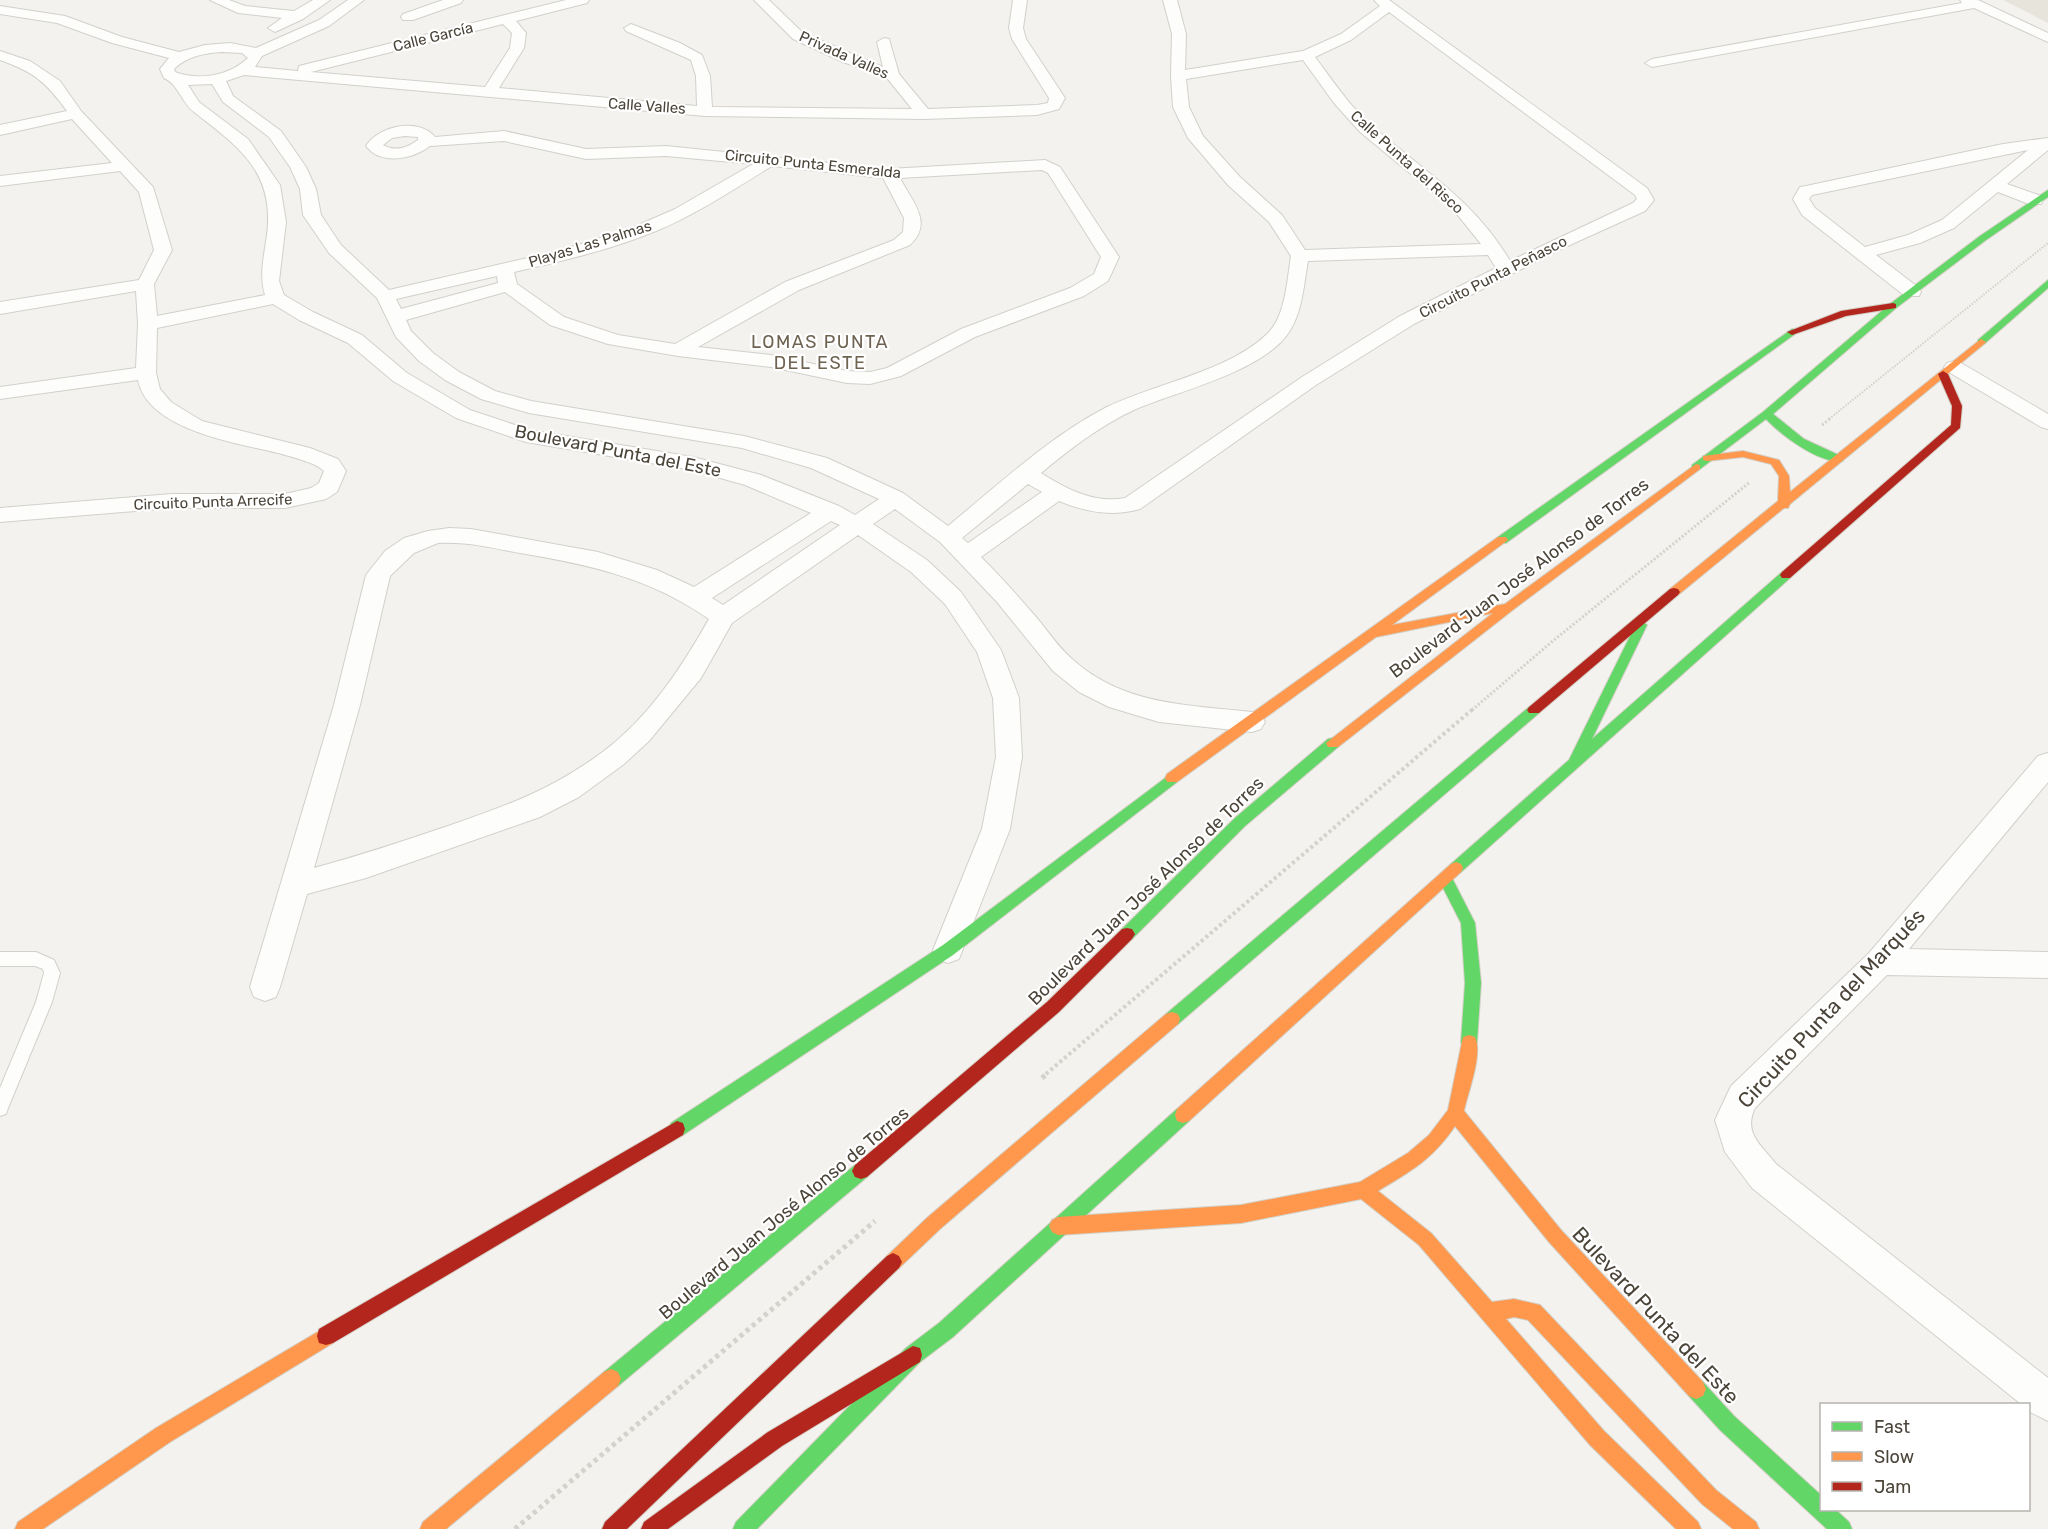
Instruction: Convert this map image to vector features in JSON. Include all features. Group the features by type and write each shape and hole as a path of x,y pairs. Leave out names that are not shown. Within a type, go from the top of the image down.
{"main road":[{"name":"Boulevard Juan José Alonso de Torres","path":"430,1529 939,1106 1053,1007 1248,815 1333,743 1510,606 1767,414 1893,306 2042,196"},
{"path":"612,1529 934,1223 1647,613 1784,505 1948,370 2048,283"},
{"path":"24,1529 163,1435 415,1282 686,1124 948,950 1154,791 1797,329 1844,313 1893,306"},
{"path":"651,1529 775,1439 914,1355 946,1330 1058,1226 1446,880 1575,761 1956,426 1960,415 1948,370"},
{"path":"1767,414 1798,444 1839,459"},
{"path":"1707,458 1743,454 1775,462 1784,476 1784,505"},
{"path":"1371,634 1510,606"},
{"path":"1575,761 1647,613"},
{"path":"1058,1226 1241,1214 1363,1190 1414,1159 1435,1141 1455,1113 1468,1060 1473,983 1468,923 1446,880"},
{"name":"Bulevard Punta del Este","path":"1455,1113 1555,1236 1727,1423 1820,1509"},
{"path":"1363,1190 1425,1239 1598,1438 1691,1529"},
{"path":"1490,1312 1514,1308 1533,1312 1709,1497 1749,1529"},
{"path":"743,1529 914,1355"},
{"name":"Bulevard Punta del Este","path":"1822,1511 1842,1529"}],"street":[{"path":"217,0 243,10 298,16"},
{"path":"249,0 318,3"},
{"path":"255,54 324,23 357,0"},
{"path":"408,17 456,0"},
{"name":"Calle García","path":"285,74 582,0"},
{"name":"Privada Valles","path":"761,0 798,36 848,59 892,75 924,114"},
{"name":"Calle Valles","path":"242,70 705,111 924,114 1037,110 1054,106 1057,98 1019,39 1016,28 1020,0"},
{"path":"948,537 1069,438 1109,414 1248,356 1274,338 1286,321 1300,256 1275,219 1234,181 1196,138 1181,107 1178,76 1179,34 1170,0 1177,0"},
{"path":"1652,63 1972,2 2048,38"},
{"path":"230,47 298,16 318,3"},
{"path":"1178,76 1307,55 1346,37 1385,3"},
{"name":"Circuito Punta Peñasco","path":"1027,473 1057,492 1105,507 1122,507 1132,504 1309,381 1407,320 1639,207 1646,200 1641,192 1385,3"},
{"path":"0,10 60,19 117,40 180,57"},
{"path":"489,93 517,48 519,33 506,18"},
{"path":"631,28 675,46 697,58 703,76 705,111"},
{"path":"884,42 892,75"},
{"path":"213,48 246,49 255,54 255,59 250,65 218,78 188,80 176,78 169,75 167,69 180,57 213,48"},
{"path":"0,55 47,76 62,92 76,114 147,191 163,250 145,284 0,308"},
{"name":"Calle Punta del Risco","path":"1307,55 1339,100 1366,129 1458,204 1494,249 1506,270"},
{"path":"176,78 194,105 242,142 272,185 277,222 273,289"},
{"name":"Boulevard Punta del Este","path":"218,78 220,88 228,99 275,134 298,168 308,189 312,215 335,249 385,296 403,333 426,357 467,386 529,407 744,441 819,463 896,498 948,537 1005,596 1062,665 1088,685 1118,700 1159,712 1252,722"},
{"path":"0,130 76,114"},
{"name":"Circuito Punta Esmeralda","path":"426,142 504,136 586,154 666,151 726,155 768,162 889,174 1045,165 1054,170 1110,257 1102,277 1077,292 968,333 894,372 870,378 847,377 771,361 615,340 581,331 547,316 506,278"},
{"path":"1862,253 1914,239 1948,224 2047,143"},
{"path":"1912,292 1808,211 1801,200 1806,190 1976,154 2047,143"},
{"name":"Playas Las Palmas","path":"394,317 648,228 685,211 768,162"},
{"path":"0,181 125,166"},
{"path":"678,350 792,286 900,244 911,235 914,226 913,218 889,174"},
{"path":"1995,186 2042,196"},
{"name":"Circuito Punta Peñasco","path":"1300,256 1494,249"},
{"name":"Playas Las Palmas","path":"385,296 506,278"},
{"name":"Circuito Punta Arrecife","path":"0,515 172,501 285,501 311,496 329,487 335,471 330,464 302,453 195,425 164,406 150,391 146,373 148,315 145,284"},
{"path":"190,297 273,289"},
{"path":"148,315 273,289"},
{"name":"Boulevard Punta del Este","path":"273,289 355,339 400,377 463,414 526,436 648,455 753,480 831,511 859,525 918,566 953,598 989,650 1006,698 1009,757 996,829 948,950"},
{"path":"148,315 169,301"},
{"path":"1948,370 2048,423"},
{"path":"0,393 146,373"},
{"path":"648,455 664,429"},
{"path":"967,555 1057,492"},
{"path":"293,886 366,866 520,813 569,789 615,758 640,734 692,672 723,617 896,498"},
{"path":"696,597 831,511"},
{"path":"266,987 293,886 347,705 378,575 387,561 397,552 409,544 430,537 478,538 593,558 632,568 696,597 723,617"},
{"name":"Circuito Punta del Marqués","path":"2048,763 1880,962 1743,1097 1732,1120 1737,1142 1764,1176 2048,1402"},
{"path":"1880,962 2048,964"}],"lane":[{"path":"0,959 36,959 49,965 52,973 44,1002 5,1080 0,1108"}],"shaded area":[{"path":"2003,0 2048,0 2048,23"}],"traffic: fast":[{"path":"1696,467 1767,414 1893,306 1983,238 2048,193"},
{"path":"1981,342 2048,283"},
{"path":"1502,540 1792,332"},
{"path":"1767,414 1800,441 1839,459"},
{"path":"1456,868 1786,575"},
{"path":"1575,761 1641,625"},
{"path":"1172,1019 1534,710"},
{"path":"1127,934 1240,822 1333,743"},
{"path":"677,1129 948,950 1172,778"},
{"path":"1446,880 1468,923 1473,983 1469,1042"},
{"path":"743,1529 913,1355 946,1330 1183,1115"},
{"path":"611,1379 861,1171"},
{"path":"1696,1389 1727,1423 1820,1509"},
{"path":"1822,1511 1842,1529"}],"traffic: slow":[{"path":"1674,592 1981,342"},
{"path":"1707,458 1743,454 1775,462 1784,476 1784,505"},
{"path":"1333,743 1510,606 1696,467"},
{"path":"1172,778 1502,540"},
{"path":"1371,634 1502,607"},
{"path":"1183,1115 1456,868"},
{"path":"893,1262 934,1223 1172,1019"},
{"path":"1058,1226 1241,1214 1363,1190 1414,1159 1435,1141 1455,1113 1468,1060 1469,1042"},
{"path":"1455,1113 1555,1236 1696,1389"},
{"path":"1363,1190 1425,1239 1597,1438 1691,1529"},
{"path":"1490,1312 1514,1308 1533,1312 1709,1497 1749,1529"},
{"path":"25,1529 163,1435 326,1336"},
{"path":"430,1529 611,1379"}],"traffic: jam":[{"path":"1792,332 1844,313 1893,306"},
{"path":"1786,575 1956,426 1957,406 1943,374"},
{"path":"1534,710 1674,592"},
{"path":"861,1171 1053,1007 1127,934"},
{"path":"326,1336 677,1129"},
{"path":"612,1529 893,1262"},
{"path":"651,1529 775,1439 913,1355"}],"district":[{"name":"LOMAS PUNTA DEL ESTE","path":"820,352"}]}
